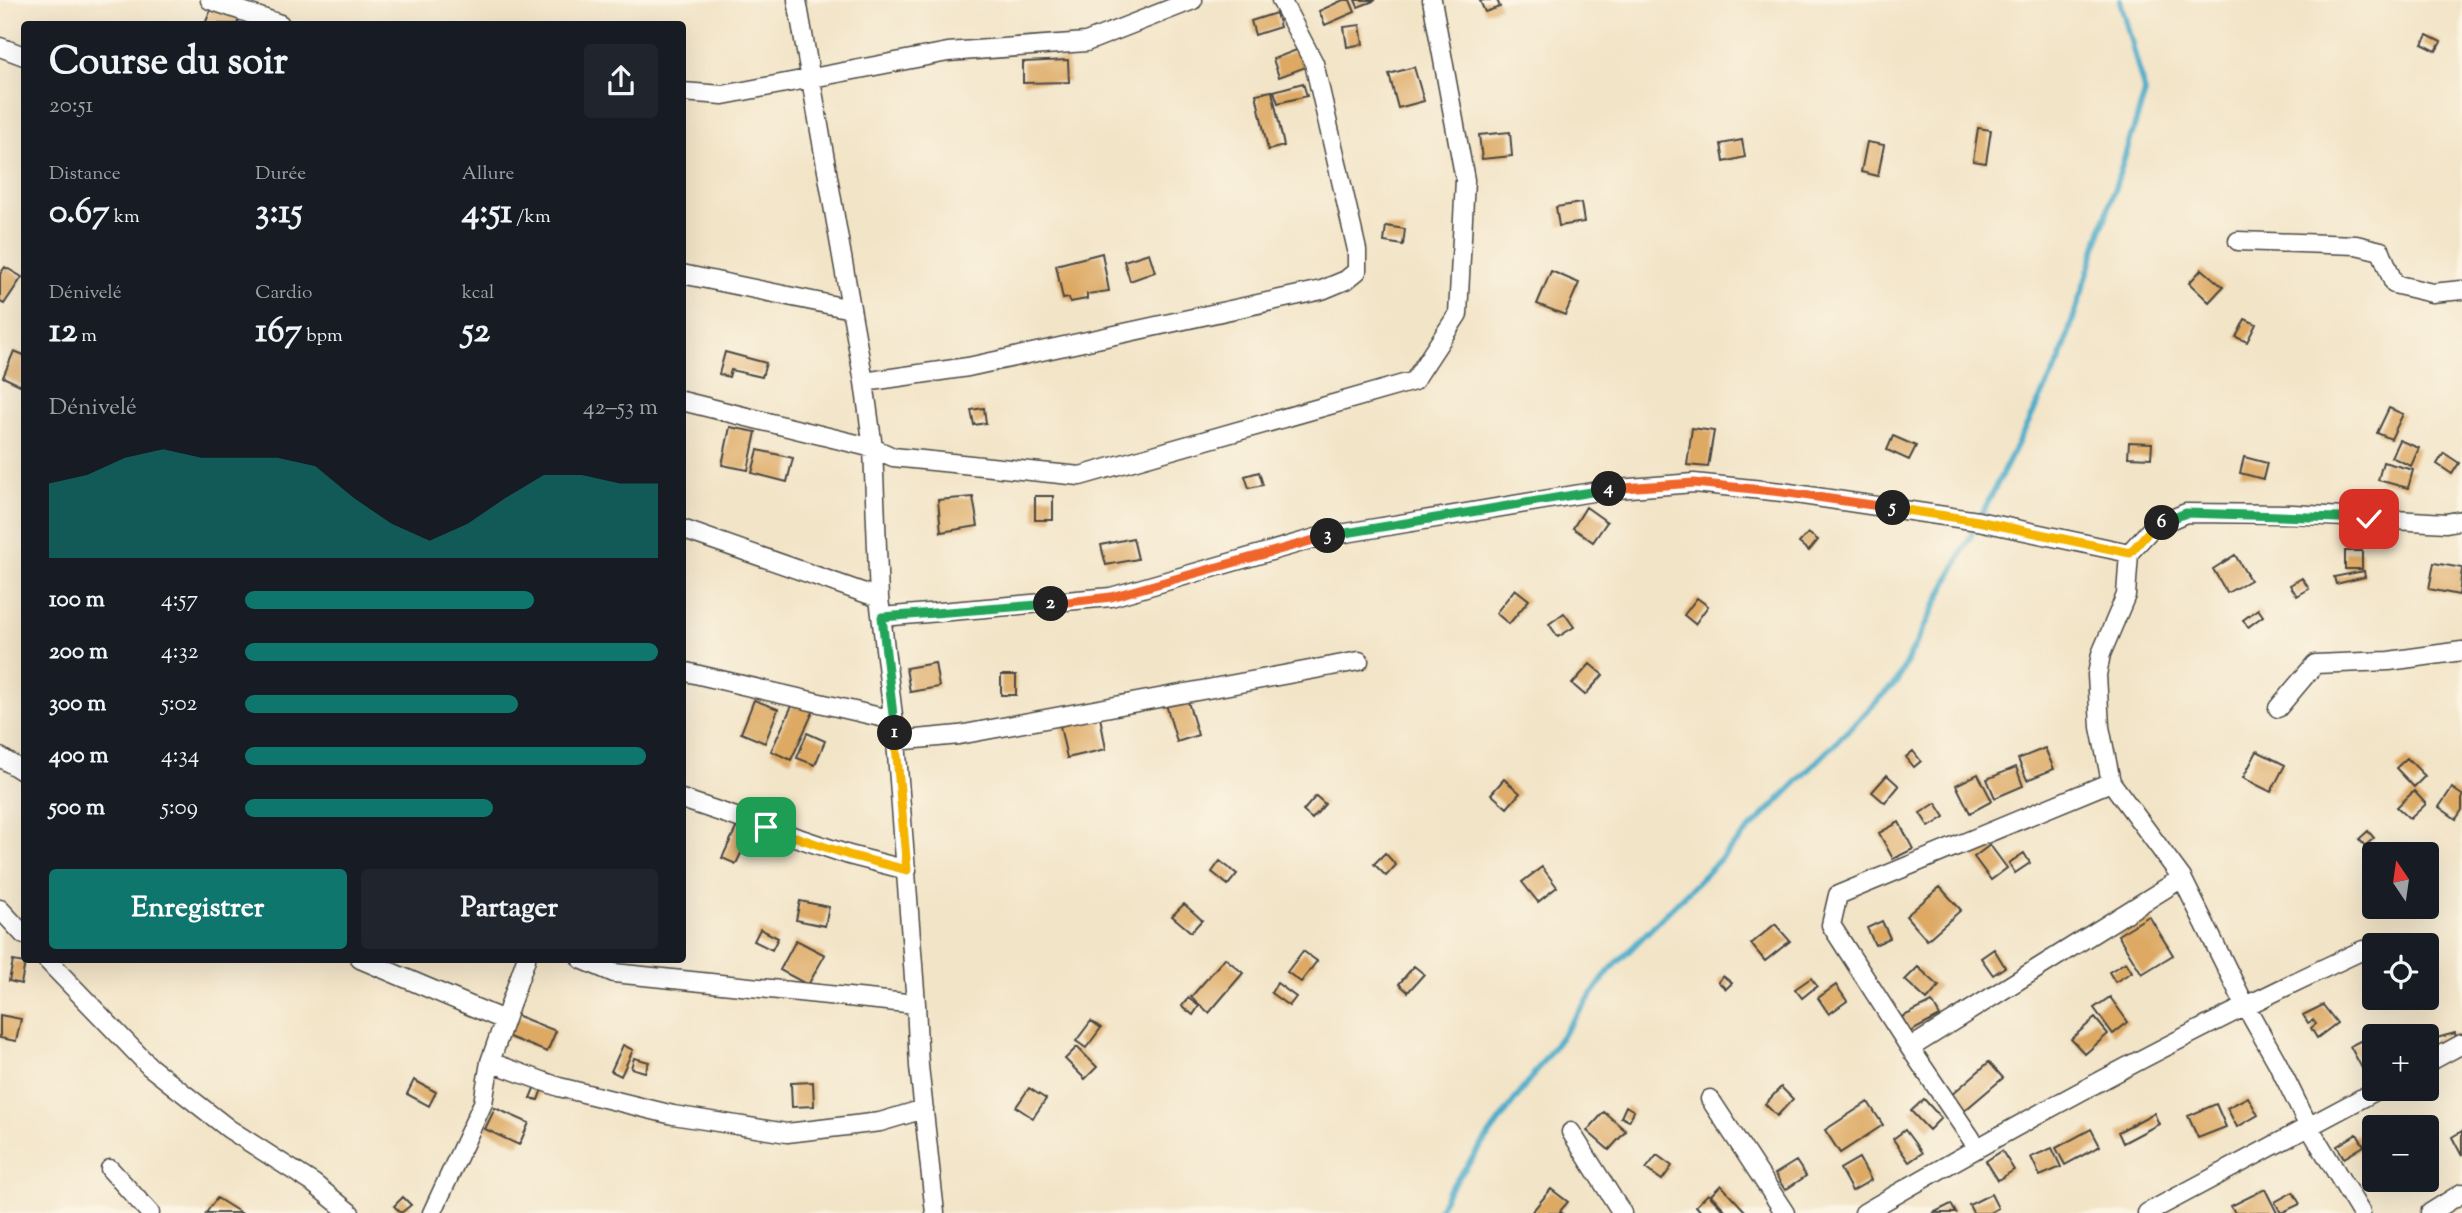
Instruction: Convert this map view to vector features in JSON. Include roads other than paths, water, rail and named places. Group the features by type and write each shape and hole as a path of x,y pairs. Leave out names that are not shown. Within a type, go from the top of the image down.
{"street":[{"path":"210,0 271,21"},
{"path":"797,0 864,382 873,448 879,598 907,870 919,1066 935,1213"},
{"path":"686,93 723,95 948,52 1086,42 1193,0"},
{"path":"864,382 968,367 1322,290 1346,280 1357,271 1357,250 1314,63 1281,0"},
{"path":"686,402 873,448 893,457 1080,476 1414,381 1458,314 1465,180 1432,0"},
{"path":"0,47 21,55"},
{"path":"2238,241 2356,244 2381,251 2394,284 2432,293 2462,290"},
{"path":"686,275 851,309"},
{"path":"882,617 1111,597 1316,538 1604,490 1694,483 1782,492 1978,521 2130,553"},
{"path":"2361,1213 2309,1128 2182,878 2111,782 2099,727 2097,675 2101,654 2126,595 2130,553 2153,527 2186,513 2293,514 2445,523 2462,520"},
{"path":"686,530 879,598"},
{"path":"2278,708 2315,664 2389,661 2462,651"},
{"path":"895,741 959,735 1359,661"},
{"path":"686,672 893,720"},
{"path":"0,757 21,770"},
{"path":"1977,1147 1831,925 1838,895 2111,782"},
{"path":"686,800 849,855 907,870"},
{"path":"1910,1048 2182,878"},
{"path":"0,909 21,932"},
{"path":"1864,1213 1977,1147 2245,1005 2362,950"},
{"path":"54,963 150,1068 229,1129 313,1183 350,1213"},
{"path":"369,963 504,1020"},
{"path":"432,1213 483,1103 490,1062 525,963"},
{"path":"590,963 614,973 916,1004"},
{"path":"2439,1056 2462,1044"},
{"path":"490,1062 559,1087 661,1112 787,1133 880,1122 924,1109"},
{"path":"1710,1099 1785,1213"},
{"path":"2147,1213 2362,1099"},
{"path":"1571,1132 1622,1213"},
{"path":"110,1169 150,1213"},
{"path":"2430,1213 2462,1193"}],"waterway":[{"path":"1437,1213 1447,1193 1609,971 1897,681 2060,360 2145,93 2120,0"}]}
